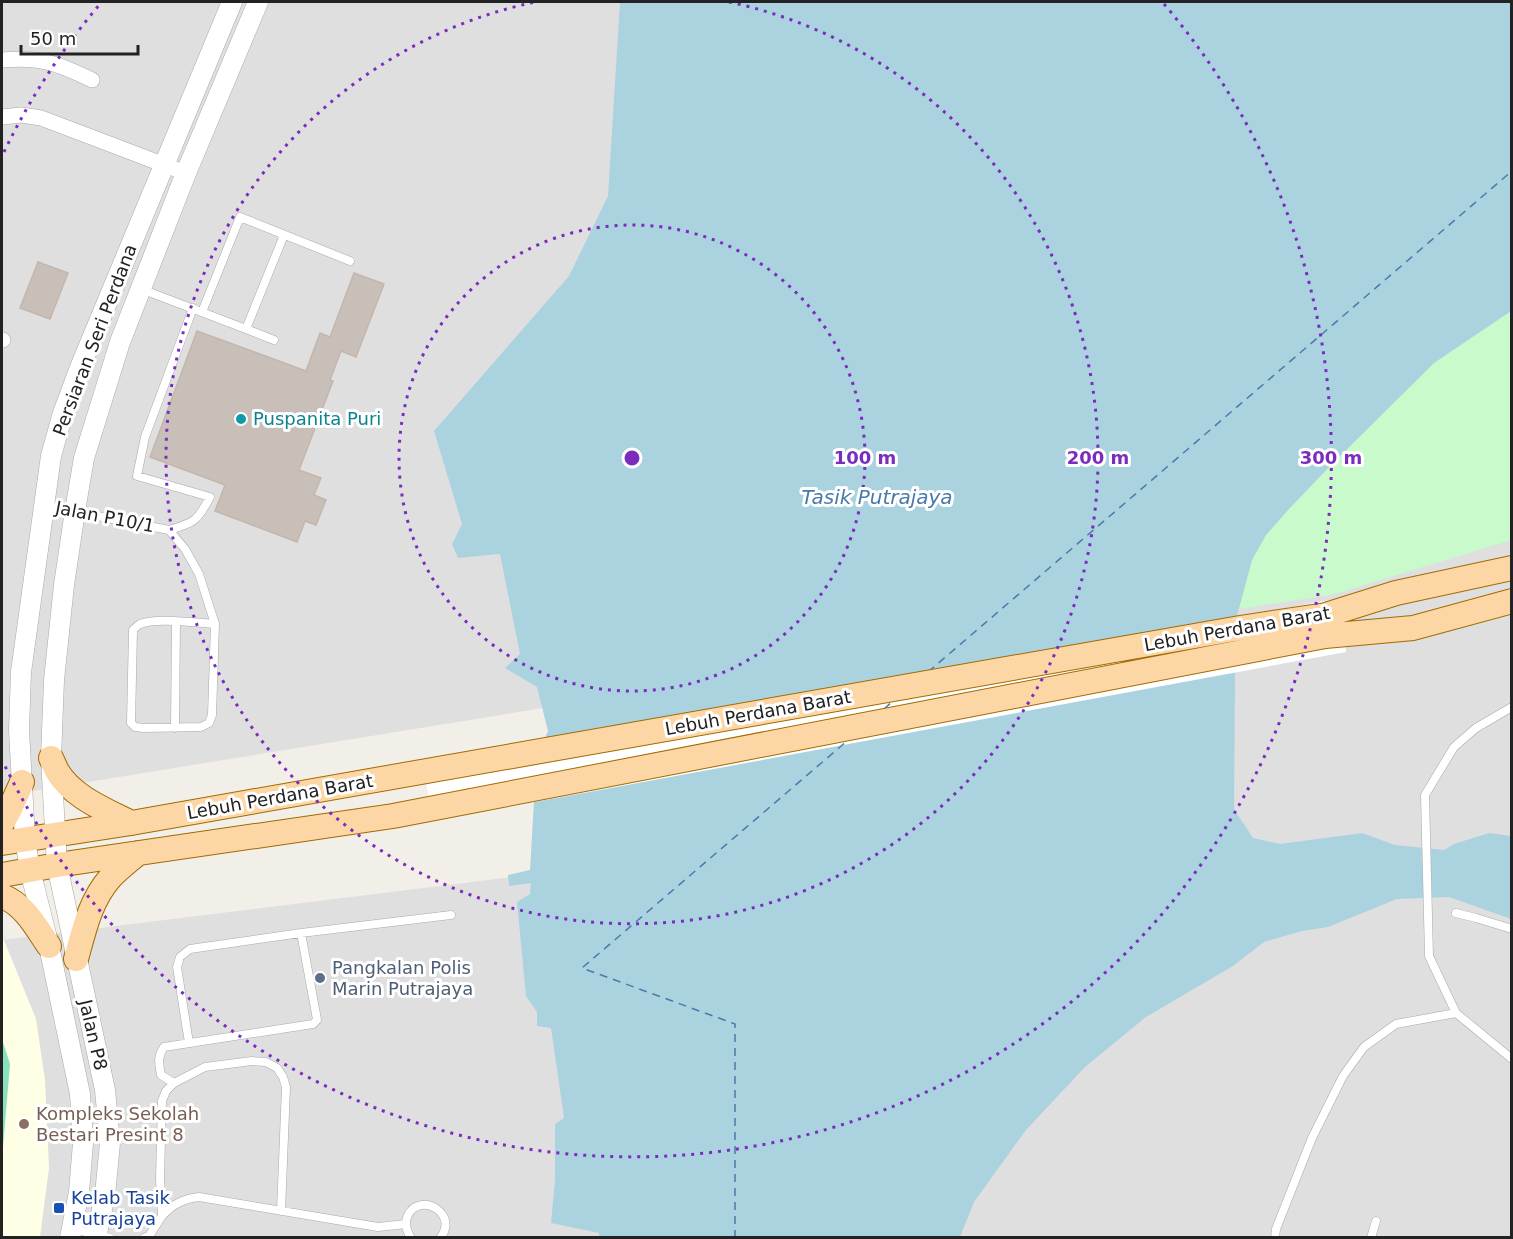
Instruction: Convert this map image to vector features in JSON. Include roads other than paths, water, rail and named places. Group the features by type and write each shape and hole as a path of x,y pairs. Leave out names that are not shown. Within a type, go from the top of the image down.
{"main road":[{"path":"1396,593 1512,554"},
{"name":"Lebuh Perdana Barat","path":"2,875 393,816 443,806 1325,625 1396,593 1512,568"},
{"name":"Lebuh Perdana Barat","path":"2,843 437,770 1240,628 1325,625 1413,628 1509,613"},
{"path":"51,758 58,772 77,792 87,800 131,823"},
{"path":"2,823 22,782"},
{"path":"76,959 87,918 97,895 111,878 138,853"},
{"path":"2,896 23,909 49,946"}],"street":[{"name":"Persiaran Seri Perdana","path":"25,839 19,730 21,672 51,456 63,413 85,354 232,2"},
{"name":"Persiaran Seri Perdana","path":"55,834 51,758 54,680 75,511 84,458 120,342 186,173 258,2"},
{"path":"2,60 39,60 62,65 92,80"},
{"path":"2,117 21,115 41,118 186,173"},
{"name":"Jalan P8","path":"55,834 57,865 105,1090 110,1143 101,1237"},
{"name":"Jalan P8","path":"25,839 80,1094 83,1143 79,1192 71,1233"}],"lane":[{"path":"202,312 240,217 350,261"},
{"path":"246,330 284,235"},
{"path":"141,289 274,340"},
{"path":"169,530 192,523 200,516 210,497 137,476 145,437 194,308"},
{"name":"Jalan P10/1","path":"43,505 169,530 185,549 199,574 216,624"},
{"path":"148,622 176,622 216,624 212,715 209,723 201,727 135,727 131,723 133,630 138,625 148,622"},
{"path":"175,728 176,622"},
{"path":"1512,707 1476,728 1454,747 1425,795 1429,956 1456,1013 1512,1059"},
{"path":"1456,913 1512,929"},
{"path":"189,1043 177,967 180,957 190,949 451,915"},
{"path":"174,1083 161,1075 159,1054 164,1047 314,1024 317,1020 301,933"},
{"path":"1275,1238 1276,1229 1312,1138 1343,1076 1364,1047 1396,1024 1456,1013"},
{"path":"162,1216 160,1179 162,1101 166,1091 174,1083 205,1067 252,1061 266,1062 278,1068 286,1087 281,1211"},
{"path":"144,1238 149,1236 169,1208 189,1198 200,1197 378,1227 406,1224"},
{"path":"411,1238 407,1231 407,1217 411,1211 424,1205 431,1205 437,1209 445,1220 445,1228 440,1238"},
{"path":"1371,1238 1376,1221"},
{"path":"71,1233 101,1237"}],"water":[{"name":"Tasik Putrajaya","path":"620,2 1511,2 1511,311 1434,363 1332,464 1266,535 1252,560 1231,638 1235,676 1234,809 1253,838 1280,844 1362,833 1395,845 1444,850 1454,844 1489,833 1511,836 1511,919 1449,897 1397,899 1328,927 1302,931 1264,942 1233,966 1146,1017 1085,1067 1026,1130 974,1202 960,1237 599,1238 599,1233 551,1223 555,1180 555,1124 564,1118 551,1028 537,1026 537,1012 526,996 517,902 530,894 531,883 509,886 508,875 530,870 534,801 530,770 548,731 537,687 505,668 520,654 500,554 458,558 452,544 462,524 434,431 569,276 608,196"}],"place":[{"name":"Puspanita Puri","path":"241,419"},
{"name":"Pangkalan Polis Marin Putrajaya","path":"320,978"},
{"name":"Kompleks Sekolah Bestari Presint 8","path":"24,1124"},
{"name":"Kelab Tasik Putrajaya","path":"59,1208"}]}
